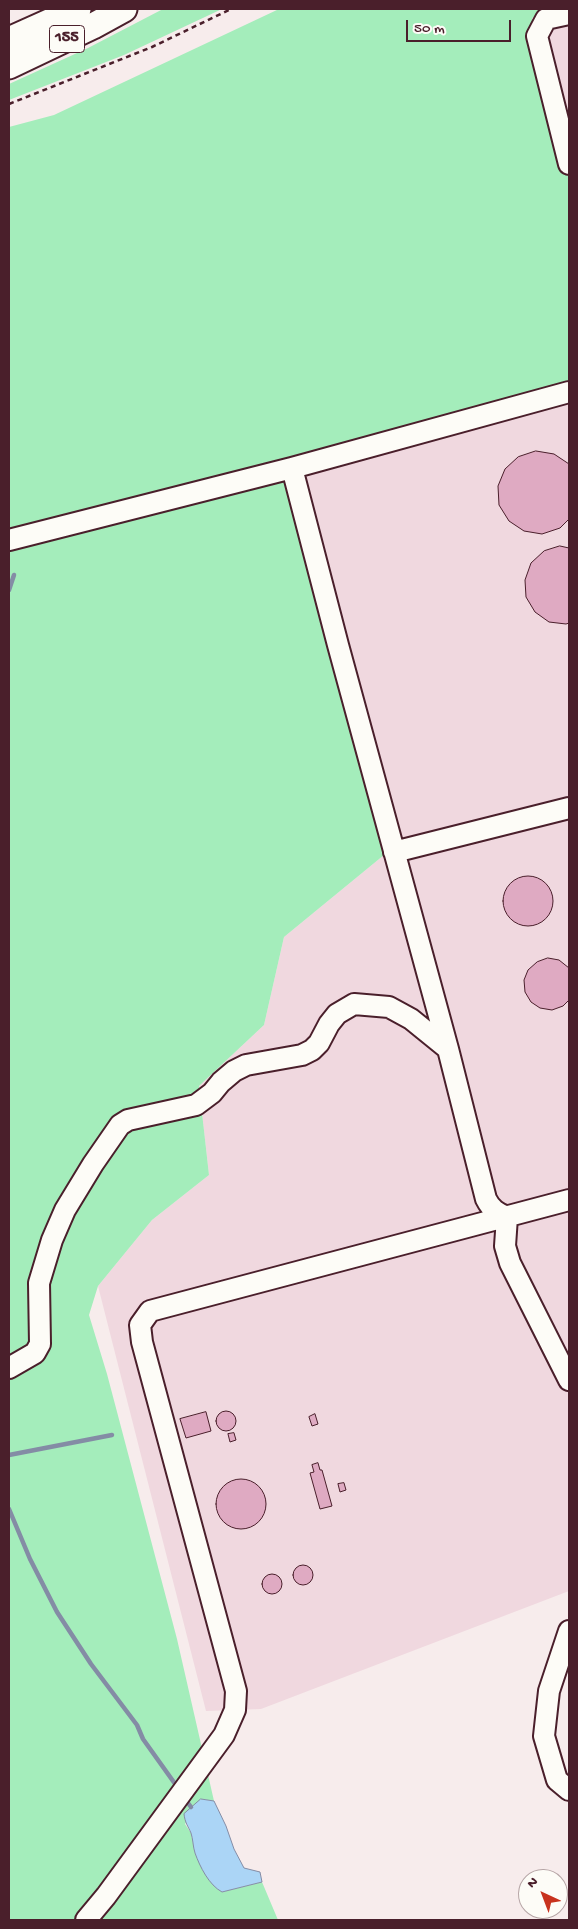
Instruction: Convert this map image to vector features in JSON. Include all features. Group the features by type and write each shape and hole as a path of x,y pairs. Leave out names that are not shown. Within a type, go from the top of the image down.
{"main road":[{"name":"155","path":"9,40 78,9"},
{"name":"155","path":"9,66 124,9"}],"lane":[{"path":"569,14 546,19 537,36 569,164"},
{"path":"9,540 292,468 569,392"},
{"path":"292,468 448,1049 486,1199 490,1206 507,1217"},
{"path":"394,852 569,808"},
{"path":"9,1368 36,1353 40,1344 39,1283 52,1240 64,1210 120,1125 128,1120 196,1105 212,1093 234,1071 246,1065 302,1055 312,1050 319,1043 329,1024 337,1014 354,1004 389,1007 411,1018 448,1049"},
{"path":"86,1920 106,1896 224,1735 235,1710 236,1690 142,1342 140,1325 150,1311 160,1307 569,1200"},
{"path":"507,1217 505,1246 510,1263 569,1380"},
{"path":"569,1631 549,1691 544,1736 557,1780 569,1790"}],"path":[{"path":"9,104 152,47 231,9"}],"shaded area":[{"path":"557,9 569,9 569,180 532,18"},
{"path":"569,381 569,1591 261,1709 206,1711 98,1286 152,1220 209,1175 199,1086 264,1025 284,937 384,855 280,462"}],"green space":[{"path":"163,9 222,9 124,55 9,100 9,84 88,48"},
{"path":"279,9 557,9 532,18 569,180 569,381 280,462 384,855 284,937 264,1025 199,1086 209,1175 152,1220 98,1286 89,1315 107,1374 177,1639 214,1801 201,1799 185,1824 191,1833 195,1853 222,1892 262,1882 278,1920 9,1920 9,127 54,115"}],"water":[{"path":"201,1799 214,1801 244,1868 260,1872 262,1882 222,1892 209,1880 202,1870 195,1853 192,1835 184,1814"}],"building":[{"path":"536,451 554,454 569,464 569,519 560,528 542,534 524,531 509,521 499,505 498,486 505,469 518,457"},
{"path":"560,546 569,548 569,623 566,624 549,622 535,612 526,597 525,580 531,563 544,551"},
{"path":"523,876 533,876 546,883 553,896 553,906 546,919 533,926 523,926 514,922 507,915 503,906 503,896 507,887 514,880"},
{"path":"548,958 559,960 569,968 569,1000 563,1006 552,1010 540,1008 531,1002 525,992 524,980 528,970 537,962"},
{"path":"222,1411 230,1411 236,1417 236,1425 230,1431 222,1431 216,1425 216,1417"},
{"path":"206,1412 211,1431 186,1438 180,1419"},
{"path":"315,1414 318,1424 312,1426 309,1417"},
{"path":"234,1433 236,1440 230,1442 228,1434"},
{"path":"318,1463 320,1470 322,1470 332,1506 320,1509 310,1473 314,1472 312,1465"},
{"path":"241,1479 251,1481 259,1486 264,1494 266,1504 264,1514 259,1522 251,1527 241,1529 231,1527 223,1522 218,1514 216,1504 218,1494 223,1486 231,1481"},
{"path":"344,1483 346,1490 340,1492 338,1484"},
{"path":"303,1565 310,1568 313,1575 310,1582 303,1585 296,1582 293,1575 296,1568"},
{"path":"272,1574 279,1577 282,1584 279,1591 272,1594 265,1591 262,1584 265,1577"}],"waterway":[{"path":"9,590 14,575"},
{"path":"9,1455 112,1435"},
{"path":"9,1509 30,1559 57,1612 91,1664 137,1725 143,1739 178,1788"},
{"path":"185,1799 191,1807"}]}
